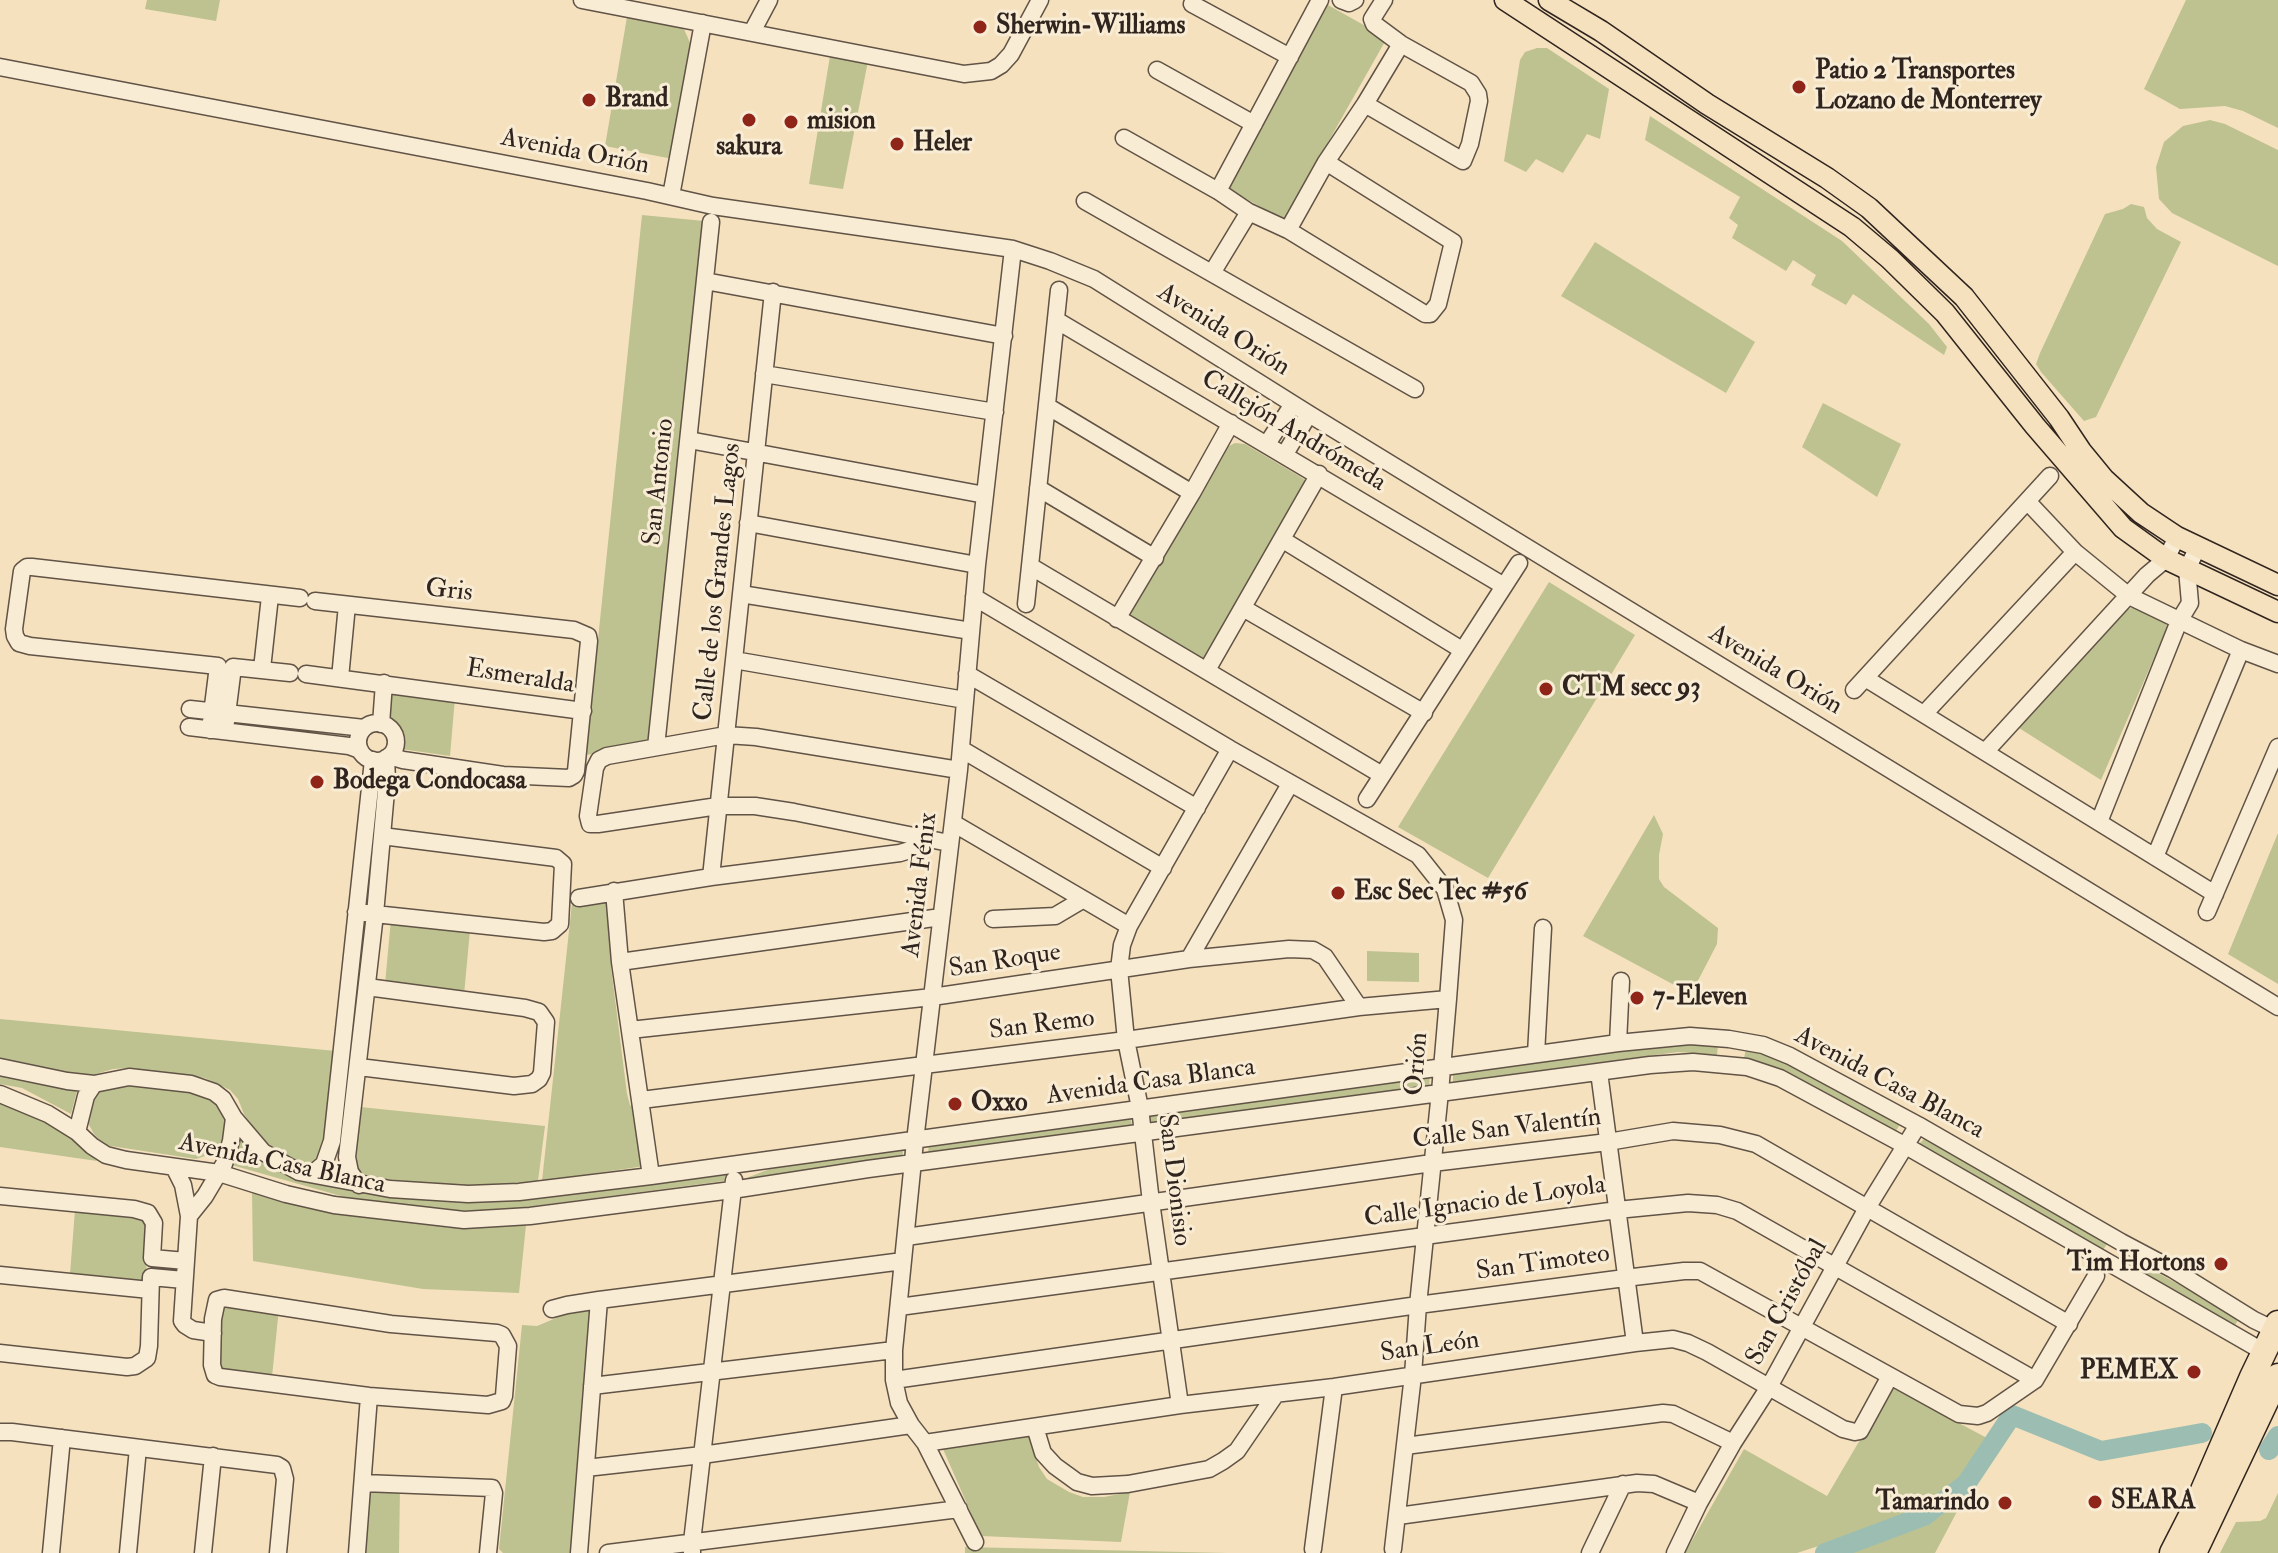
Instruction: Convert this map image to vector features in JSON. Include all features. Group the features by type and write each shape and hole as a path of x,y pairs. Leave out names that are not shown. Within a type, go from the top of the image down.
{"highway":[{"path":"2172,1553 2272,1335"},
{"path":"2194,1553 2278,1376"}],"main road":[{"path":"1505,0 1852,227 1945,313 2115,520 2166,559 2278,612"},
{"path":"1549,0 1827,178 1878,216 1964,297 2104,479 2141,513 2177,537 2278,585"},
{"path":"1639,88 1680,104 1690,93"}],"street":[{"path":"582,0 964,74 991,71 1001,65 1011,54 1040,0"},
{"path":"752,32 769,0"},
{"path":"1218,191 1320,0"},
{"path":"1365,104 1463,161 1479,101 1476,89 1374,24 1372,19 1384,0"},
{"path":"1192,4 1290,57"},
{"path":"671,196 703,23"},
{"path":"1288,230 1326,162 1401,44"},
{"name":"Avenida Orión","path":"0,67 713,206 1013,249 1094,279 2278,1007"},
{"path":"1157,70 1254,124"},
{"path":"1124,138 1249,212 1288,230 1425,314 1430,314 1438,304 1453,242 1326,162"},
{"path":"1085,201 1415,389"},
{"path":"1212,273 1249,212"},
{"name":"San Antonio","path":"656,747 711,222"},
{"name":"Avenida Fénix","path":"975,1542 925,1443 899,1403 894,1380 894,1350 1013,249"},
{"path":"705,281 1004,336"},
{"path":"1026,604 1059,290"},
{"name":"Calle de los Grandes Lagos","path":"711,877 773,292"},
{"name":"Callejón Andrómeda","path":"1056,320 1504,586"},
{"path":"764,374 995,412"},
{"path":"1267,444 1293,404"},
{"path":"1047,406 1192,493"},
{"path":"1285,454 1309,414"},
{"path":"1117,619 1231,423"},
{"path":"689,440 985,495"},
{"path":"1207,670 1319,474"},
{"path":"2050,476 1859,684 1924,714 2215,894"},
{"path":"1038,488 1155,558"},
{"path":"2027,501 2075,552 2129,596 2241,650 2278,664"},
{"path":"748,523 977,565"},
{"path":"1985,752 2166,559 2177,537"},
{"path":"1283,540 1462,650"},
{"path":"2099,822 2179,621 2190,603 2187,569 2198,547"},
{"path":"1924,714 2075,552"},
{"path":"1367,799 1519,563"},
{"path":"1030,566 1382,775"},
{"path":"340,678 347,605 32,567 22,571 14,629 19,643 384,683 372,726 358,741 377,756"},
{"path":"741,594 971,631"},
{"path":"262,669 270,596"},
{"name":"Orión","path":"974,597 1290,784 1418,855 1445,889 1454,920 1448,999 1413,1375 1393,1549"},
{"name":"Gris","path":"347,605 583,633 589,641 583,711"},
{"path":"1243,608 1424,713"},
{"path":"2155,857 2241,650"},
{"path":"734,660 965,700"},
{"path":"218,731 226,666"},
{"path":"967,674 1197,808"},
{"name":"Esmeralda","path":"377,756 503,775 569,778 576,771 583,711 384,683"},
{"path":"189,727 349,746 377,756 393,751 395,738 387,726 190,709"},
{"path":"949,843 755,806 718,806 598,824 590,824 588,816 599,760 726,735 756,737 959,770"},
{"path":"2207,912 2278,747"},
{"path":"961,749 1163,868"},
{"name":"San Dionisio","path":"1180,1405 1144,1133 1126,1040 1119,969 1122,945 1129,926 1230,749"},
{"path":"312,1174 324,1164 332,1141 356,912 378,794 377,756"},
{"path":"1189,959 1290,784"},
{"path":"359,1185 347,1165 354,1103 365,1068 373,988 370,955 380,914 389,836 378,794"},
{"path":"953,823 1129,926"},
{"path":"356,912 544,932 552,931 560,924 563,868 560,860 549,856 389,836"},
{"path":"579,898 711,877 900,853 910,850 920,838"},
{"path":"614,891 620,962 651,1176"},
{"path":"993,919 1055,916 1082,900"},
{"path":"620,962 941,917"},
{"path":"1536,1054 1543,928"},
{"name":"San Roque","path":"630,1030 932,997 1189,959 1289,949 1313,950 1325,957 1359,1007"},
{"path":"352,953 370,955"},
{"path":"1618,1043 1621,981"},
{"path":"365,1068 514,1086 532,1084 542,1073 546,1022 539,1012 373,988"},
{"name":"San Remo","path":"641,1100 1126,1040 1359,1007 1448,999"},
{"name":"Avenida Casa Blanca","path":"0,1067 94,1084 129,1077 191,1084 214,1092 223,1099 234,1118 263,1152 299,1172 359,1185 468,1194 519,1192 651,1176 1618,1043 1690,1036 1729,1039 1763,1045 1790,1056 1918,1125 2172,1269 2254,1320 2272,1335"},
{"path":"1724,1064 1729,1039"},
{"name":"Avenida Casa Blanca","path":"0,1094 48,1114 106,1155 219,1173 322,1203 464,1220 530,1216 732,1190 1673,1062 1724,1064 1747,1067 1780,1078 2109,1261 2272,1335"},
{"path":"1599,1072 1635,1343"},
{"path":"77,1132 86,1096 94,1084"},
{"path":"336,1101 354,1103"},
{"path":"189,1216 219,1173 229,1148 234,1118"},
{"name":"San Cristóbal","path":"1675,1553 1733,1443 1769,1387 1867,1208 1918,1125"},
{"name":"Calle San Valentín","path":"906,1237 1673,1131 1720,1135 1756,1144 2069,1324"},
{"path":"332,1141 350,1143"},
{"path":"692,1548 732,1190 739,1163"},
{"path":"174,1167 183,1185 189,1216 182,1318 213,1326"},
{"path":"0,1196 148,1213 154,1223 152,1258 186,1261"},
{"name":"Calle Ignacio de Loyola","path":"899,1307 1424,1235 1688,1203 1717,1205 1737,1211 2035,1380"},
{"path":"2109,1261 2121,1242"},
{"path":"552,1309 599,1300 903,1261"},
{"name":"San Timoteo","path":"894,1380 1418,1305 1700,1271 1959,1414 1969,1416 1987,1413 2035,1380 2096,1276"},
{"path":"0,1275 151,1284 184,1280"},
{"path":"0,1353 127,1367 142,1363 147,1358 149,1346 151,1284"},
{"path":"220,1298 391,1324 502,1335 508,1346 502,1401 488,1405 369,1396 220,1377 213,1371 213,1326 215,1303 220,1298"},
{"path":"579,1553 599,1300"},
{"name":"San León","path":"925,1443 1180,1405 1334,1387 1673,1339 1688,1343 1843,1429 1855,1432 1860,1431 1890,1376"},
{"path":"592,1386 894,1350"},
{"path":"1313,1549 1334,1387"},
{"path":"1035,1427 1043,1453 1077,1482 1092,1486 1128,1484 1209,1469 1223,1461 1237,1451 1276,1394"},
{"path":"357,1553 369,1396"},
{"path":"1405,1446 1663,1413 1673,1414 1733,1443"},
{"path":"586,1468 911,1425"},
{"path":"0,1432 277,1465 282,1468 285,1479 278,1553"},
{"path":"51,1553 62,1438"},
{"path":"128,1553 138,1448"},
{"path":"203,1553 213,1456"},
{"path":"363,1483 492,1488 494,1497 488,1553"},
{"path":"1398,1516 1623,1484 1654,1484 1699,1503"},
{"path":"1590,1553 1623,1484"},
{"path":"608,1553 692,1548 959,1509"}],"green space":[{"path":"147,0 220,0 216,21 145,9"},
{"path":"2186,0 2278,0 2278,128 2225,106 2180,109 2144,89"},
{"path":"1328,5 1387,38 1284,220 1225,187"},
{"path":"627,17 683,27 692,47 673,159 605,146"},
{"path":"1547,48 1609,89 1600,139 1587,134 1563,173 1536,159 1526,172 1504,161 1520,60 1525,52"},
{"path":"830,56 868,61 843,189 809,184"},
{"path":"1650,116 1842,241 1929,324 1947,347 1944,355 1853,294 1846,305 1811,285 1816,275 1793,260 1786,271 1732,238 1738,225 1729,218 1740,197 1645,140"},
{"path":"2210,120 2278,150 2278,266 2172,213 2159,199 2156,167 2164,142 2183,126"},
{"path":"2131,204 2144,207 2147,218 2157,229 2181,242 2096,417 2084,421 2036,364 2105,214"},
{"path":"642,215 704,221 651,735 648,745 586,755"},
{"path":"1595,242 1755,342 1726,393 1561,296"},
{"path":"1823,403 1901,444 1877,497 1802,447"},
{"path":"1235,443 1245,444 1299,476 1307,486 1202,661 1131,621 1127,613 1227,447"},
{"path":"1549,582 1635,635 1488,878 1398,827"},
{"path":"2136,607 2166,621 2167,628 2101,780 2019,728 2128,609"},
{"path":"390,689 455,698 450,756 401,749 403,732 389,717"},
{"path":"1654,815 1663,834 1659,879 1664,887 1718,928 1717,944 1691,994 1583,936"},
{"path":"2278,833 2278,984 2228,954"},
{"path":"611,900 617,959 611,967 627,1094 630,1105 640,1113 645,1166 542,1181 572,903"},
{"path":"391,919 470,930 464,995 385,984"},
{"path":"1367,951 1419,953 1419,982 1367,981"},
{"path":"0,1019 336,1051 322,1158 304,1166 271,1148 260,1137 230,1090 205,1078 127,1068 89,1076 0,1061"},
{"path":"1663,1043 1718,1045 1717,1055 1678,1052 1453,1082 1453,1071"},
{"path":"1746,1049 1784,1060 1900,1124 1896,1131 1791,1074 1744,1058"},
{"path":"0,1074 77,1091 71,1114 22,1088 0,1084"},
{"path":"1430,1075 1429,1087 1148,1124 1147,1113"},
{"path":"120,1080 203,1092 219,1101 226,1115 224,1138 211,1154 196,1159 104,1145 88,1123 90,1108 95,1096 104,1087"},
{"path":"0,1098 76,1138 97,1161 0,1147"},
{"path":"360,1107 545,1126 538,1181 466,1187 367,1177 357,1168 355,1158"},
{"path":"1130,1116 1132,1125 928,1154 929,1143"},
{"path":"239,1134 262,1160 468,1199 726,1172 724,1181 512,1209 456,1211 348,1198 228,1164"},
{"path":"1924,1139 2107,1244 2103,1250 1919,1144"},
{"path":"904,1147 902,1157 744,1179 785,1163"},
{"path":"252,1191 319,1207 451,1228 526,1225 519,1293 423,1289 253,1261"},
{"path":"75,1210 139,1214 149,1223 146,1275 141,1280 70,1274"},
{"path":"2124,1255 2240,1317 2235,1325 2122,1262"},
{"path":"225,1299 279,1308 272,1377 222,1368 217,1333"},
{"path":"608,1307 572,1553 503,1553 499,1549 522,1325 537,1326 568,1313"},
{"path":"1891,1387 1987,1438 1965,1475 1934,1501 1914,1515 1797,1553 1685,1553 1744,1449 1827,1496"},
{"path":"1029,1436 1039,1467 1047,1479 1069,1492 1083,1497 1104,1497 1130,1492 1121,1542 981,1536 943,1449"},
{"path":"367,1486 400,1488 399,1553 360,1553"},
{"path":"2278,1493 2278,1553 2220,1553 2236,1522 2266,1518"},
{"path":"1960,1506 1935,1553 1842,1553"},
{"path":"965,1547 1228,1553 965,1553"}],"waterway":[{"path":"1825,1553 1924,1516 1966,1484 2012,1415 2101,1451 2202,1433"},
{"path":"2269,1450 2278,1436"}],"place":[{"name":"Sherwin-Williams","path":"980,27"},
{"name":"Patio 2 Transportes Lozano de Monterrey","path":"1799,87"},
{"name":"Brand","path":"589,100"},
{"name":"sakura","path":"749,120"},
{"name":"mision","path":"791,122"},
{"name":"Heler","path":"897,144"},
{"name":"CTM secc 93","path":"1546,689"},
{"name":"Bodega Condocasa","path":"317,782"},
{"name":"Esc Sec Tec #56","path":"1338,893"},
{"name":"7-Eleven","path":"1637,998"},
{"name":"Oxxo","path":"955,1104"},
{"name":"Tim Hortons","path":"2221,1264"},
{"name":"PEMEX","path":"2194,1372"},
{"name":"SEARA","path":"2095,1502"},
{"name":"Tamarindo","path":"2005,1503"}]}
